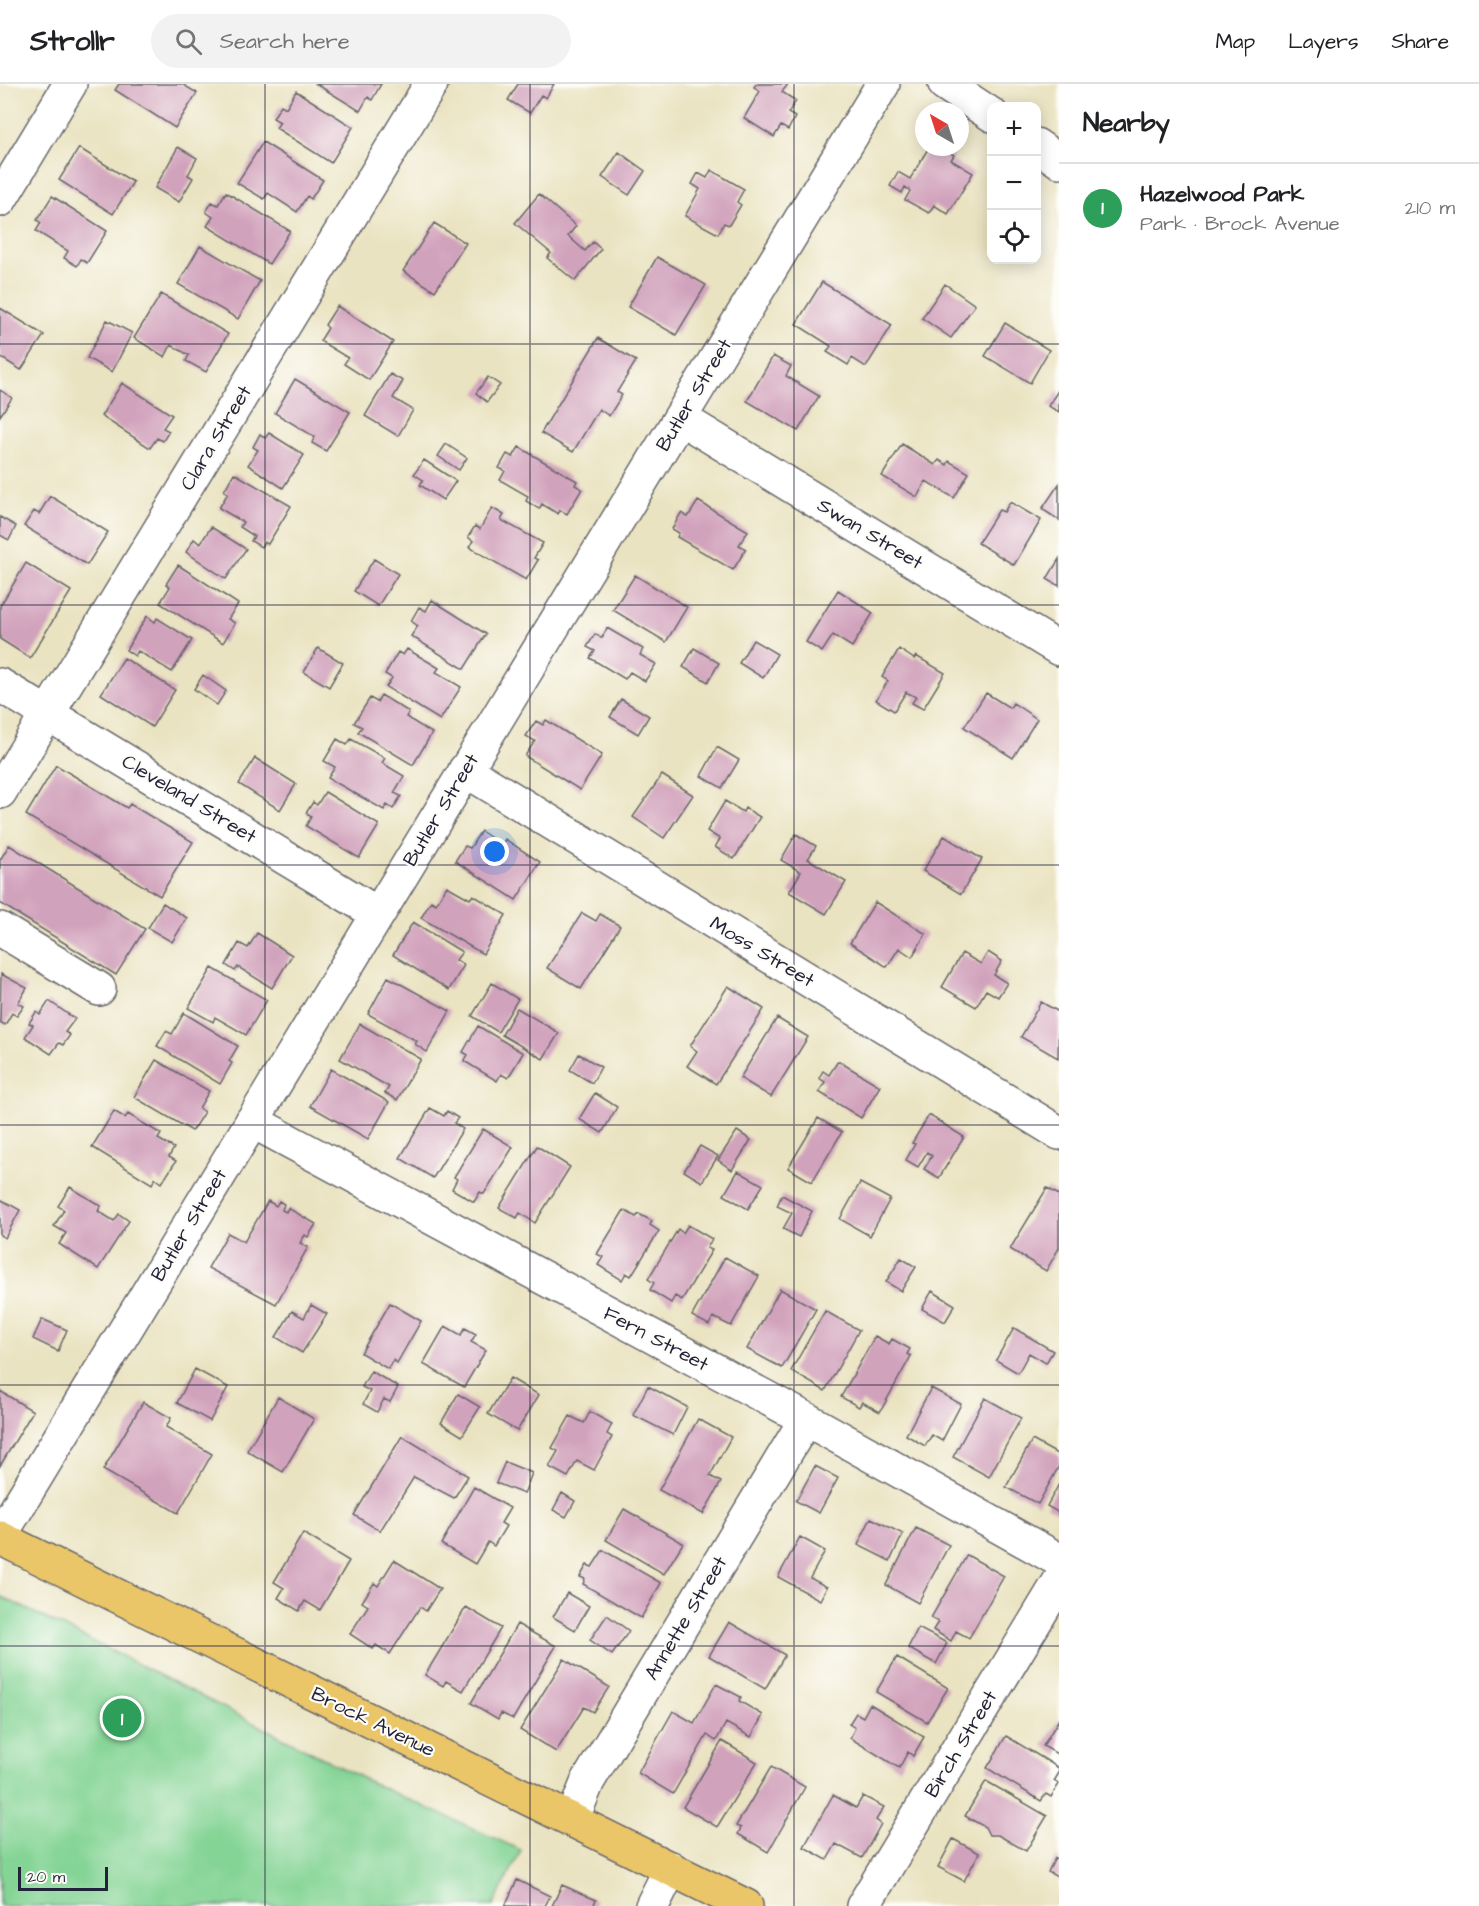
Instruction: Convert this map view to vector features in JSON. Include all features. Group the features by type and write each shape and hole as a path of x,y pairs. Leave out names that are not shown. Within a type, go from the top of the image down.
{"main road":[{"name":"Brock Avenue","path":"0,1537 746,1906"}],"street":[{"path":"0,200 70,84"},
{"name":"Clara Street","path":"0,792 431,84"},
{"name":"Butler Street","path":"0,1537 883,84"},
{"path":"945,84 987,112"},
{"path":"1041,149 1059,160"},
{"name":"Swan Street","path":"680,418 1059,649"},
{"name":"Cleveland Street","path":"0,685 378,914"},
{"name":"Moss Street","path":"465,770 1059,1133"},
{"path":"0,929 99,989"},
{"name":"Fern Street","path":"252,1121 806,1419 1059,1560"},
{"name":"Annette Street","path":"572,1820 588,1781 806,1419"},
{"name":"Birch Street","path":"863,1906 1059,1581"},
{"path":"652,1906 671,1868"}],"green space":[{"path":"0,1596 372,1783 521,1850 493,1906 0,1906"}],"building":[{"path":"119,84 182,84 197,93 175,128 115,90"},
{"path":"316,84 381,84 372,100 368,97 360,111"},
{"path":"518,84 554,84 546,98 541,95 530,113 508,100"},
{"path":"756,84 788,84 782,92 796,101 788,113 795,117 788,130 781,126 774,137 744,118 760,91 754,87"},
{"path":"296,91 353,127 331,163 276,128 280,122 273,118 281,105 286,108"},
{"path":"263,142 323,180 311,199 307,196 297,212 268,193 264,199 237,183"},
{"path":"178,147 197,158 188,175 193,178 179,202 155,188"},
{"path":"79,148 133,182 113,214 59,180"},
{"path":"619,152 645,171 629,195 602,177"},
{"path":"924,156 953,156 951,160 973,173 948,214 934,205 929,213 905,200 910,191 905,187 902,193 890,186 898,172 910,179"},
{"path":"711,170 744,189 737,202 741,205 729,225 724,223 718,234 685,216 700,189 692,184 698,173 707,178"},
{"path":"226,192 290,231 269,264 207,226 213,217 206,212 212,202 218,205"},
{"path":"539,194 576,226 568,236 585,251 593,242 601,249 575,281 547,258 551,253 515,223"},
{"path":"52,196 107,231 87,263 81,259 77,266 64,258 68,251 36,231 41,223 37,220"},
{"path":"434,223 466,243 435,291 403,271"},
{"path":"200,246 260,281 238,319 178,284"},
{"path":"657,257 706,285 676,335 628,307"},
{"path":"822,282 892,325 866,367 852,358 848,365 827,352 831,346 796,324"},
{"path":"945,284 975,305 951,338 922,318"},
{"path":"161,294 228,334 206,372 186,361 189,355 171,345 165,357 134,338"},
{"path":"337,306 393,342 369,380 344,364 348,358 320,341 328,328 325,325"},
{"path":"0,308 44,335 21,370 0,357"},
{"path":"107,320 132,333 112,372 87,358"},
{"path":"1005,323 1049,350 1030,383 985,356"},
{"path":"598,338 636,361 617,392 622,395 609,416 599,409 573,452 541,433"},
{"path":"773,356 791,366 786,376 819,396 798,431 747,401"},
{"path":"390,374 403,381 393,398 413,410 398,436 365,416"},
{"path":"488,377 500,385 487,402 476,393"},
{"path":"295,379 350,412 326,451 312,443 315,437 275,413"},
{"path":"122,383 172,415 163,428 169,431 163,441 157,438 150,448 101,416"},
{"path":"1059,389 1059,412 1048,406"},
{"path":"0,390 12,398 0,416"},
{"path":"269,433 304,455 283,488 248,465 258,450 253,447 260,434 265,438"},
{"path":"446,444 467,458 459,470 438,456"},
{"path":"902,444 935,465 939,460 947,465 949,461 969,473 954,498 926,481 917,497 882,476"},
{"path":"519,447 577,481 575,485 582,489 567,514 560,510 558,514 542,504 539,509 526,501 528,496 500,480 505,471 499,468 507,454 513,457"},
{"path":"424,460 456,481 443,500 420,485 423,480 414,474"},
{"path":"234,473 291,506 268,544 264,542 261,547 251,541 254,536 240,527 243,522 219,508 228,493 224,491"},
{"path":"1059,484 1059,520 1042,509"},
{"path":"50,496 108,532 87,565 24,526 34,511 39,514"},
{"path":"698,501 748,531 739,545 746,549 733,570 677,537 679,533 672,529 681,513 688,517"},
{"path":"1010,502 1041,520 1014,565 978,543 999,510 1004,512"},
{"path":"492,508 504,515 501,520 543,543 534,558 538,560 526,580 469,547 473,541 468,537 475,526 480,529"},
{"path":"0,517 16,526 9,540 0,535"},
{"path":"211,527 246,549 226,579 186,552 194,539 200,544"},
{"path":"374,559 398,574 378,606 354,591"},
{"path":"1059,559 1059,586 1047,579"},
{"path":"26,563 71,591 30,658 0,639 0,606"},
{"path":"178,565 238,604 228,619 235,623 223,643 160,603 170,587 166,584"},
{"path":"635,575 687,607 666,642 613,610"},
{"path":"838,590 873,613 852,647 833,635 822,652 806,642"},
{"path":"432,600 486,634 464,669 411,636 418,626 411,621 419,607 426,611"},
{"path":"147,616 155,622 157,618 192,640 172,672 138,651 135,656 126,650"},
{"path":"607,628 643,649 640,655 656,664 645,681 630,672 625,679 590,658 595,651 587,647 595,634 602,638"},
{"path":"753,640 777,654 763,678 739,663"},
{"path":"318,648 343,663 329,687 304,672"},
{"path":"694,648 719,663 708,682 683,667"},
{"path":"407,649 439,668 436,672 461,687 440,720 386,687 392,678 385,674 398,652 403,655"},
{"path":"899,649 914,659 916,656 945,673 923,709 912,703 916,697 906,692 894,711 876,700 888,681 882,677"},
{"path":"124,658 175,690 152,727 101,694"},
{"path":"203,675 226,691 217,705 194,689"},
{"path":"986,693 1010,708 1013,703 1037,719 1013,758 964,727"},
{"path":"381,695 409,712 406,717 432,733 413,765 358,732 362,727 354,723 370,698 377,702"},
{"path":"621,699 649,716 638,734 610,717"},
{"path":"546,720 602,755 580,790 525,756 535,741 526,736 536,721 543,725"},
{"path":"337,739 347,745 351,739 385,758 382,763 404,776 394,793 401,796 393,809 387,805 384,810 328,778 335,767 324,761"},
{"path":"717,747 739,760 722,788 701,776"},
{"path":"255,758 296,784 280,810 239,784"},
{"path":"56,765 127,808 130,804 193,842 160,896 26,815"},
{"path":"662,775 693,795 664,838 633,817"},
{"path":"325,792 379,825 359,858 306,826 311,817 306,813 313,802 317,805"},
{"path":"725,801 743,812 745,808 760,817 734,859 715,847 720,839 707,831"},
{"path":"481,831 502,845 505,839 540,862 516,900 455,861 465,846 470,848"},
{"path":"796,834 816,846 808,859 846,882 826,914 789,892 801,872 781,860"},
{"path":"944,836 982,859 961,894 923,871"},
{"path":"9,845 145,929 116,975 0,903 0,860"},
{"path":"447,886 470,899 473,895 506,915 483,954 421,918 431,901 436,904"},
{"path":"875,902 926,934 912,957 899,948 887,967 850,943"},
{"path":"163,903 187,918 172,942 148,928"},
{"path":"582,913 596,921 600,914 620,926 581,989 547,968"},
{"path":"413,922 462,952 456,960 464,965 449,990 393,955"},
{"path":"257,933 292,955 272,988 238,967 235,971 226,965 239,943 248,948"},
{"path":"988,952 1002,961 994,975 1007,983 998,997 986,990 976,1007 942,987 962,953 981,964"},
{"path":"212,968 267,1000 246,1035 215,1017 213,1022 188,1008"},
{"path":"1,974 27,988 18,1003 24,1006 17,1016 12,1013 5,1025 0,1022"},
{"path":"388,977 450,1011 427,1052 415,1044 417,1041 368,1014"},
{"path":"492,983 518,999 498,1032 472,1016"},
{"path":"728,986 764,1009 716,1084 687,1066 697,1051 690,1046"},
{"path":"49,1001 75,1019 65,1032 70,1035 63,1045 59,1043 51,1054 25,1037 33,1025 29,1023 36,1012 40,1015"},
{"path":"1041,1002 1059,1012 1058,1058 1021,1037"},
{"path":"517,1008 559,1033 543,1059 502,1035"},
{"path":"184,1013 238,1046 229,1061 232,1063 220,1084 157,1046 166,1031 172,1034"},
{"path":"777,1018 808,1037 771,1097 740,1078"},
{"path":"360,1024 421,1059 397,1100 385,1093 389,1087 340,1059"},
{"path":"478,1026 523,1053 508,1078 501,1074 497,1081 464,1061 468,1055 463,1052"},
{"path":"579,1054 601,1067 592,1083 570,1070"},
{"path":"156,1060 209,1091 199,1108 204,1112 192,1131 134,1097"},
{"path":"838,1061 880,1086 861,1118 819,1092 825,1082 819,1078 823,1071 829,1075"},
{"path":"331,1069 389,1102 368,1139 310,1106"},
{"path":"595,1093 617,1107 602,1133 579,1119"},
{"path":"430,1108 444,1116 447,1111 458,1118 454,1123 463,1129 433,1178 400,1158"},
{"path":"114,1111 125,1118 128,1114 161,1134 158,1139 174,1148 169,1157 176,1161 162,1183 155,1178 152,1184 92,1147"},
{"path":"929,1115 964,1137 939,1178 924,1169 932,1156 927,1152 918,1167 906,1160 915,1144 912,1143"},
{"path":"818,1118 842,1132 812,1182 788,1168"},
{"path":"483,1129 513,1147 484,1194 480,1192 474,1202 452,1189 457,1179 454,1177"},
{"path":"737,1131 751,1140 732,1170 718,1160"},
{"path":"537,1146 570,1167 535,1223 520,1213 517,1218 499,1208"},
{"path":"700,1146 718,1156 702,1182 684,1171"},
{"path":"738,1171 763,1185 748,1209 724,1195"},
{"path":"860,1183 890,1199 870,1236 840,1219"},
{"path":"70,1187 101,1206 98,1211 114,1221 119,1214 129,1221 98,1269 59,1244 66,1233 54,1226 64,1210 58,1206"},
{"path":"1047,1188 1059,1195 1059,1248 1046,1271 1010,1249"},
{"path":"782,1195 812,1211 799,1237 783,1229 792,1213 777,1206"},
{"path":"0,1199 20,1210 5,1238 0,1235"},
{"path":"268,1201 276,1206 279,1201 284,1204 282,1210 286,1212 288,1208 316,1224 308,1237 305,1235 300,1243 308,1247 276,1304 208,1268 228,1233 244,1242"},
{"path":"624,1210 636,1217 639,1214 652,1221 650,1225 659,1231 631,1276 626,1273 622,1280 598,1265 603,1257 597,1254"},
{"path":"688,1225 712,1239 707,1248 712,1250 682,1300 675,1296 671,1303 650,1290 654,1283 648,1279 678,1229 683,1233"},
{"path":"725,1257 759,1276 731,1326 713,1317 709,1325 692,1316"},
{"path":"901,1258 916,1267 901,1291 886,1282"},
{"path":"780,1289 816,1309 782,1368 747,1349"},
{"path":"932,1291 955,1305 945,1322 922,1309"},
{"path":"390,1303 421,1321 397,1363 393,1360 388,1369 361,1353"},
{"path":"311,1305 327,1314 302,1353 276,1337 292,1311 304,1318"},
{"path":"825,1311 859,1330 825,1391 791,1371"},
{"path":"42,1319 67,1330 58,1351 33,1339"},
{"path":"445,1326 461,1335 465,1328 476,1334 471,1342 486,1350 464,1387 423,1364"},
{"path":"1014,1328 1053,1351 1046,1363 1029,1353 1018,1373 996,1360"},
{"path":"875,1336 889,1344 892,1339 910,1349 907,1354 911,1356 880,1412 862,1402 859,1407 841,1397"},
{"path":"195,1369 228,1387 210,1421 177,1403"},
{"path":"371,1371 398,1387 390,1402 384,1399 377,1412 363,1404 370,1391 362,1387"},
{"path":"510,1378 539,1395 517,1431 488,1414"},
{"path":"648,1386 687,1407 673,1435 633,1415"},
{"path":"931,1388 961,1404 942,1441 932,1435 925,1446 906,1435"},
{"path":"0,1391 33,1411 0,1466"},
{"path":"458,1394 480,1407 462,1436 441,1423"},
{"path":"278,1397 314,1419 283,1472 247,1451"},
{"path":"985,1398 1021,1418 989,1477 953,1457"},
{"path":"143,1402 171,1418 166,1427 212,1454 178,1513 103,1470"},
{"path":"590,1412 612,1424 607,1434 612,1437 594,1470 577,1461 568,1477 549,1467 558,1451 552,1448 570,1416 584,1423"},
{"path":"698,1419 731,1437 710,1476 721,1482 703,1514 659,1490"},
{"path":"402,1436 468,1476 454,1498 414,1477 380,1531 354,1515"},
{"path":"1032,1440 1059,1455 1059,1466 1038,1504 1006,1487"},
{"path":"505,1462 532,1473 524,1494 496,1483"},
{"path":"815,1466 838,1478 819,1513 796,1501"},
{"path":"1059,1484 1059,1513 1047,1506"},
{"path":"474,1487 510,1508 501,1523 506,1526 494,1546 488,1542 475,1564 441,1544"},
{"path":"562,1493 575,1501 566,1517 553,1510"},
{"path":"624,1509 683,1543 664,1574 606,1540"},
{"path":"871,1518 903,1534 890,1561 858,1545"},
{"path":"916,1528 949,1545 918,1603 886,1585"},
{"path":"303,1533 349,1561 320,1610 305,1601 299,1611 278,1598 284,1588 274,1582"},
{"path":"800,1537 825,1551 810,1578 827,1587 820,1600 778,1577"},
{"path":"603,1550 661,1583 641,1618 583,1584 585,1579 580,1577 587,1565 592,1567"},
{"path":"967,1555 1004,1576 969,1638 956,1631 951,1641 933,1630 938,1622 931,1618"},
{"path":"394,1560 440,1589 426,1611 420,1607 390,1654 376,1645 373,1649 350,1634 368,1606 362,1602 374,1583 378,1586"},
{"path":"567,1593 589,1606 575,1630 553,1617"},
{"path":"466,1607 501,1628 463,1691 446,1681 443,1686 425,1675"},
{"path":"607,1615 629,1631 612,1655 590,1640"},
{"path":"729,1622 785,1655 765,1689 709,1656"},
{"path":"517,1624 556,1646 513,1719 501,1713 498,1719 471,1703"},
{"path":"918,1628 947,1643 936,1664 908,1648"},
{"path":"897,1657 948,1688 927,1722 876,1692"},
{"path":"564,1659 609,1687 593,1712 584,1707 556,1752 520,1730"},
{"path":"716,1684 741,1697 739,1701 763,1715 751,1737 726,1723 716,1741 707,1735 673,1794 638,1773 673,1711 694,1723"},
{"path":"870,1704 924,1737 913,1756 908,1752 899,1768 850,1738 855,1728 849,1724 856,1713 863,1717"},
{"path":"1059,1719 1059,1755 1043,1746"},
{"path":"1006,1736 1059,1768 1054,1781 1059,1784 1051,1797 1046,1794 1041,1801 987,1768"},
{"path":"722,1741 757,1762 717,1827 683,1807"},
{"path":"771,1767 805,1787 768,1852 738,1834 741,1828 736,1826"},
{"path":"986,1781 1047,1816 1026,1851 998,1835 989,1835 985,1827 965,1816"},
{"path":"833,1795 856,1808 863,1796 884,1807 876,1820 881,1824 862,1858 836,1844 827,1860 804,1847"},
{"path":"953,1839 979,1853 964,1881 938,1867"},
{"path":"1055,1858 1059,1859 1059,1878 1048,1872"},
{"path":"517,1880 550,1896 545,1906 505,1906"},
{"path":"562,1885 596,1900 593,1906 552,1906"}],"place":[{"name":"Hazelwood Park","path":"122,1718"}]}
